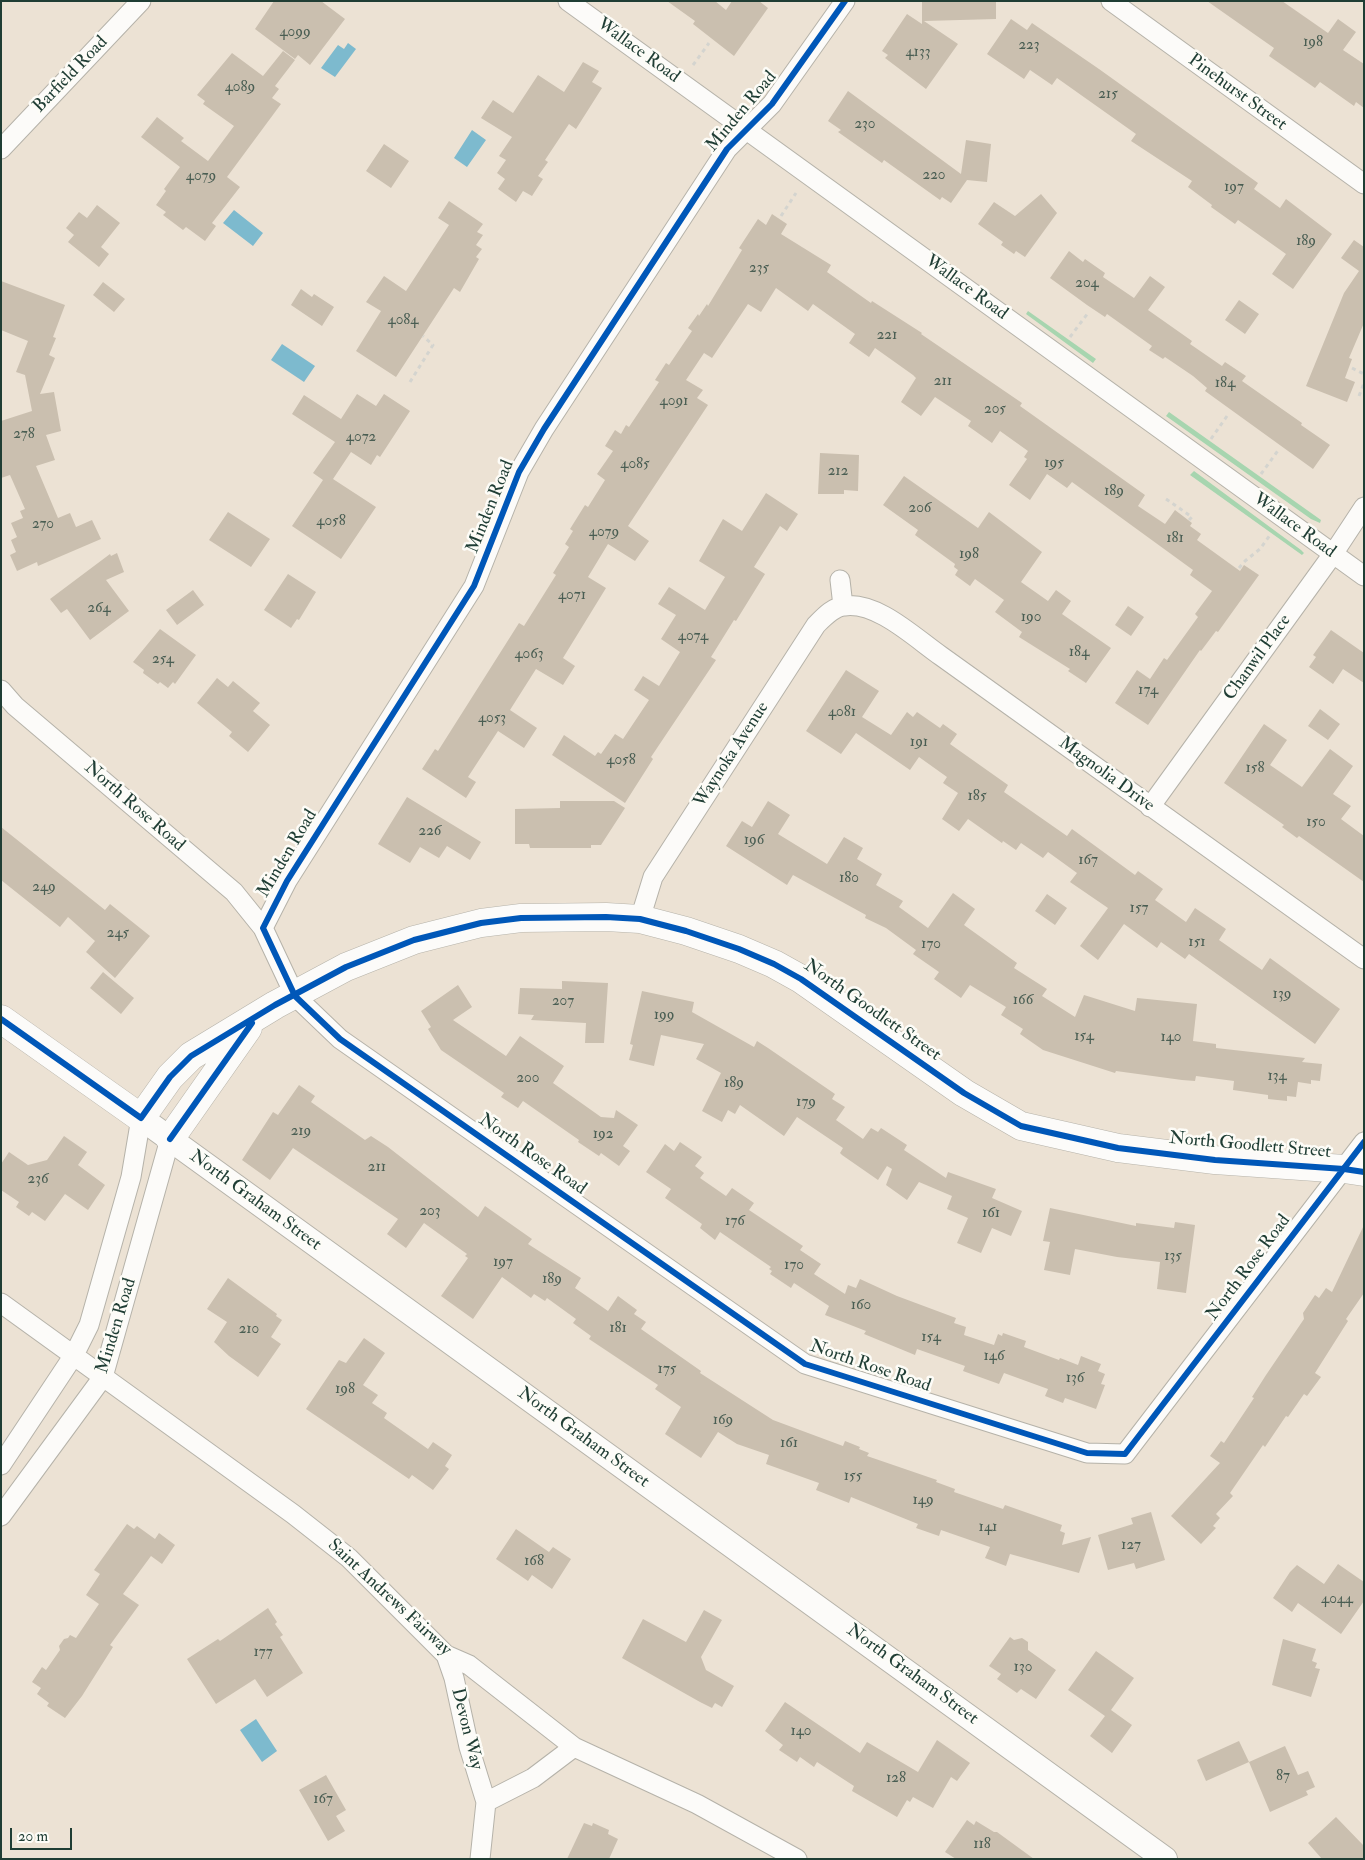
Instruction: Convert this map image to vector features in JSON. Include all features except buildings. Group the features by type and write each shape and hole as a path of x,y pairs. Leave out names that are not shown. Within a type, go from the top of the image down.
{"main road":[{"name":"North Goodlett Street","path":"141,1118 170,1077 191,1056 255,1019 275,1005 295,996 346,967 385,950 448,930 521,918 579,916 640,919 686,931 739,949 801,979 964,1094 1021,1126 1118,1148 1214,1160 1354,1171"},
{"name":"North Graham Street","path":"1,1018 141,1118"},
{"name":"North Goodlett Street","path":"170,1139 255,1019"}],"street":[{"name":"Barfield Road","path":"1,149 141,1"},
{"name":"Wallace Road","path":"568,1 1364,576"},
{"name":"Minden Road","path":"263,928 287,881 474,586 519,472 544,429 727,150 745,129 772,104 845,1"},
{"name":"Pinehurst Street","path":"1111,1 1364,184"},
{"name":"Chanwil Place","path":"1150,807 1333,554 1364,507"},
{"path":"840,580 843,606"},
{"name":"Magnolia Drive","path":"843,606 862,606 878,612 1364,959"},
{"name":"Waynoka Avenue","path":"640,919 654,878 806,640 822,619 843,606"},
{"name":"North Rose Road","path":"1,690 15,706 234,892 263,928"},
{"path":"263,928 295,996"},
{"name":"North Rose Road","path":"295,996 340,1039 805,1364 1087,1453 1125,1454 1354,1171"},
{"name":"Minden Road","path":"1,1465 74,1356 89,1325 131,1177 141,1118"},
{"name":"North Graham Street","path":"141,1118 1165,1859"},
{"name":"Minden Road","path":"1,1516 103,1377 170,1139"},
{"path":"1354,1171 1364,1142"},
{"name":"Saint Andrews Fairway","path":"1,1303 349,1558 446,1655 469,1665 574,1747 698,1804 797,1859"},
{"name":"Devon Way","path":"446,1655 454,1678 469,1747 486,1802 480,1859"},
{"path":"486,1802 533,1778 574,1747"}],"path":[{"path":"693,65 709,43"},
{"path":"781,216 796,193"},
{"path":"1070,337 1088,312"},
{"path":"410,382 433,345 433,342 423,336"},
{"path":"1352,368 1364,374"},
{"path":"1359,396 1364,383"},
{"path":"1211,439 1227,416"},
{"path":"1261,474 1279,449"},
{"path":"1166,499 1192,517 1190,520"},
{"path":"1239,568 1245,560 1260,550 1270,535"}],"green space":[{"path":"1028,311 1096,359 1093,363 1026,314"},
{"path":"1169,412 1321,520 1320,523 1311,519 1166,416"},
{"path":"1194,471 1304,553 1302,555 1190,475"}],"water":[{"path":"348,43 356,49 335,77 321,68 338,45 344,49"},
{"path":"472,130 486,140 467,167 454,158"},
{"path":"234,210 263,233 253,246 223,223"},
{"path":"282,344 315,366 304,382 271,360"},
{"path":"256,1719 277,1751 262,1762 240,1730"}],"cycle path":[{"path":"845,1 772,104 727,149 544,429 519,472 474,586 287,881 263,928 295,996 340,1039 805,1364 1087,1453 1125,1454 1364,1142"},
{"path":"1,1019 141,1118 170,1077 191,1056 275,1005 346,967 414,940 481,923 521,918 606,917 640,919 686,931 739,949 774,964 801,979 964,1093 1021,1126 1118,1148 1215,1160 1364,1172"},
{"path":"170,1139 252,1023"}]}
